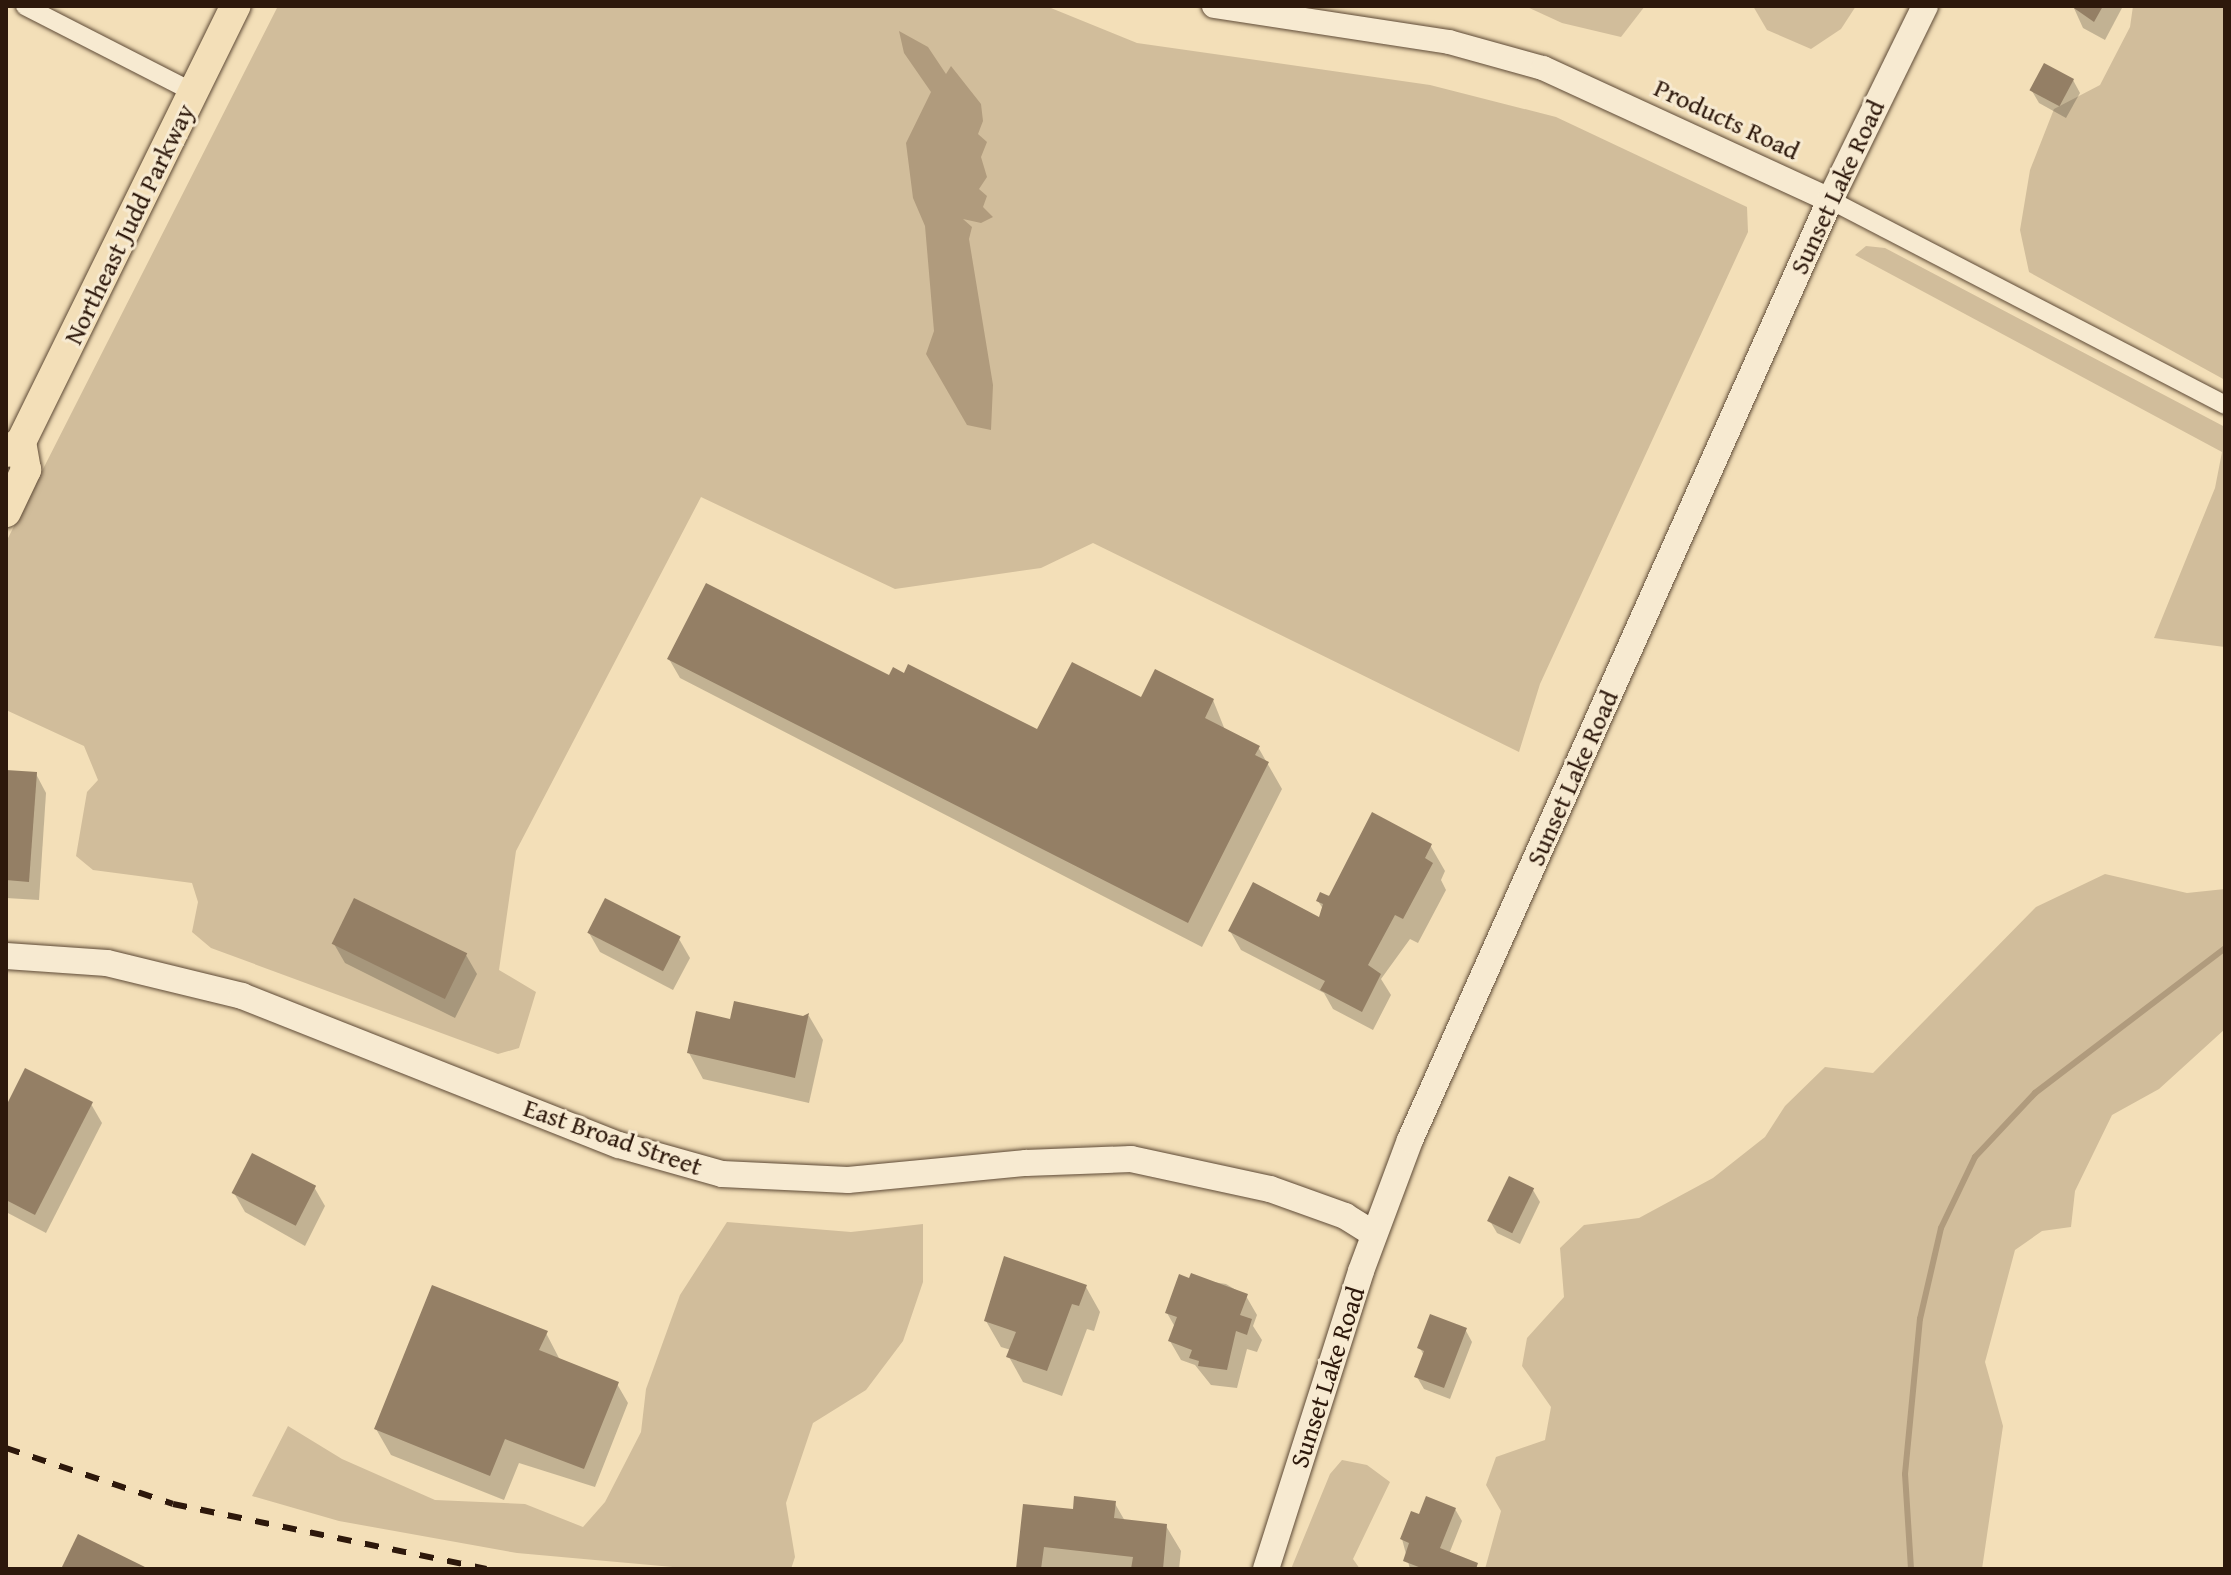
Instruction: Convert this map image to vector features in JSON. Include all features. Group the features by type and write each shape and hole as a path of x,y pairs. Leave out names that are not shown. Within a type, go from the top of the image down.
{"highway":[{"name":"Northeast Judd Parkway","path":"6,512 26,470 14,447 236,6"}],"main road":[{"name":"Sunset Lake Road","path":"1266,1569 1374,1234 1467,1007 1830,200 1925,6"},
{"name":"East Broad Street","path":"6,956 107,963 242,996 619,1145 722,1174 848,1180 1026,1163 1131,1159 1270,1189 1345,1216 1374,1234"}],"street":[{"path":"25,6 193,92"},
{"name":"Products Road","path":"1214,6 1449,42 1528,63 1600,90 1830,200 2225,405"}],"shaded area":[{"path":"278,6 1046,6 1137,43 1430,85 1556,117 1747,207 1748,232 1540,684 1519,752 1093,543 1041,568 895,589 701,497 516,851 499,970 536,992 519,1048 498,1054 211,948 192,932 198,902 192,883 93,870 76,856 87,792 98,780 84,746 6,710 6,542"},
{"path":"1525,6 1645,6 1621,37 1562,23"},
{"path":"1753,6 1856,6 1841,29 1811,49 1767,30"},
{"path":"2133,6 2225,6 2225,380 2029,272 2020,230 2030,170 2054,109 2100,85 2130,27"},
{"path":"899,31 928,47 946,74 951,66 981,104 983,121 978,134 987,142 981,157 987,177 979,189 987,196 983,207 993,217 981,223 963,219 972,227 969,239 993,385 991,430 967,425 926,354 934,331 925,226 913,198 906,143 931,92 904,53"},
{"path":"1866,246 1885,248 2225,427 2225,647 2154,638 2215,488 2222,452 1855,255"},
{"path":"2105,874 2187,893 2225,889 2225,1029 2159,1089 2112,1115 2075,1191 2071,1227 2042,1231 2015,1250 1985,1362 2003,1426 1982,1569 1485,1569 1501,1511 1486,1485 1496,1457 1545,1440 1551,1407 1522,1366 1527,1338 1564,1297 1560,1248 1584,1225 1639,1218 1713,1178 1765,1137 1785,1106 1825,1067 1873,1073 2036,907"},
{"path":"727,1222 851,1232 923,1224 923,1282 903,1341 866,1390 813,1423 786,1503 795,1557 791,1569 695,1569 517,1553 339,1521 252,1496 288,1426 342,1459 435,1500 525,1504 583,1527 605,1502 641,1432 646,1389 680,1295"},
{"path":"1342,1460 1367,1465 1390,1482 1353,1559 1360,1569 1291,1569 1330,1474"}],"building":[{"path":"2071,6 2103,6 2094,22"},
{"path":"2044,63 2074,79 2059,106 2029,90"},
{"path":"706,583 889,675 893,667 904,673 908,664 1037,729 1072,662 1141,697 1155,669 1214,699 1205,718 1260,746 1255,755 1269,762 1188,923 667,659"},
{"path":"6,770 37,772 29,882 6,880"},
{"path":"1372,812 1432,844 1425,858 1433,863 1403,919 1395,915 1368,965 1381,974 1362,1012 1320,990 1325,981 1228,931 1253,882 1319,917 1323,904 1316,901 1320,892 1329,896"},
{"path":"354,898 467,953 445,999 332,944"},
{"path":"605,898 681,937 663,971 587,933"},
{"path":"734,1001 803,1016 809,1013 795,1078 687,1053 696,1011 730,1019"},
{"path":"25,1068 93,1102 35,1215 6,1200 6,1106"},
{"path":"252,1153 316,1186 296,1226 232,1193"},
{"path":"1509,1176 1534,1188 1512,1233 1487,1221"},
{"path":"1004,1256 1087,1285 1079,1306 1072,1304 1047,1371 1006,1357 1016,1332 984,1321"},
{"path":"1191,1273 1248,1294 1240,1315 1252,1319 1247,1335 1236,1331 1227,1370 1198,1366 1199,1361 1189,1358 1192,1350 1168,1341 1177,1317 1165,1313 1179,1274 1189,1278"},
{"path":"432,1285 548,1331 539,1350 619,1382 584,1469 505,1439 490,1476 374,1429"},
{"path":"1430,1314 1467,1328 1444,1388 1414,1377 1424,1351 1417,1348"},
{"path":"1074,1496 1116,1501 1114,1518 1167,1524 1163,1569 1131,1569 1133,1557 1044,1547 1041,1569 1016,1569 1023,1504 1073,1509"},
{"path":"1426,1496 1456,1508 1440,1548 1478,1563 1476,1569 1424,1569 1403,1561 1409,1543 1400,1539 1411,1511 1419,1514"},
{"path":"78,1534 149,1569 61,1569"}],"waterway":[{"path":"1911,1569 1905,1474 1920,1319 1941,1228 1975,1157 2035,1093 2225,948"}],"railway":[{"path":"6,1448 173,1504 486,1569"}]}
